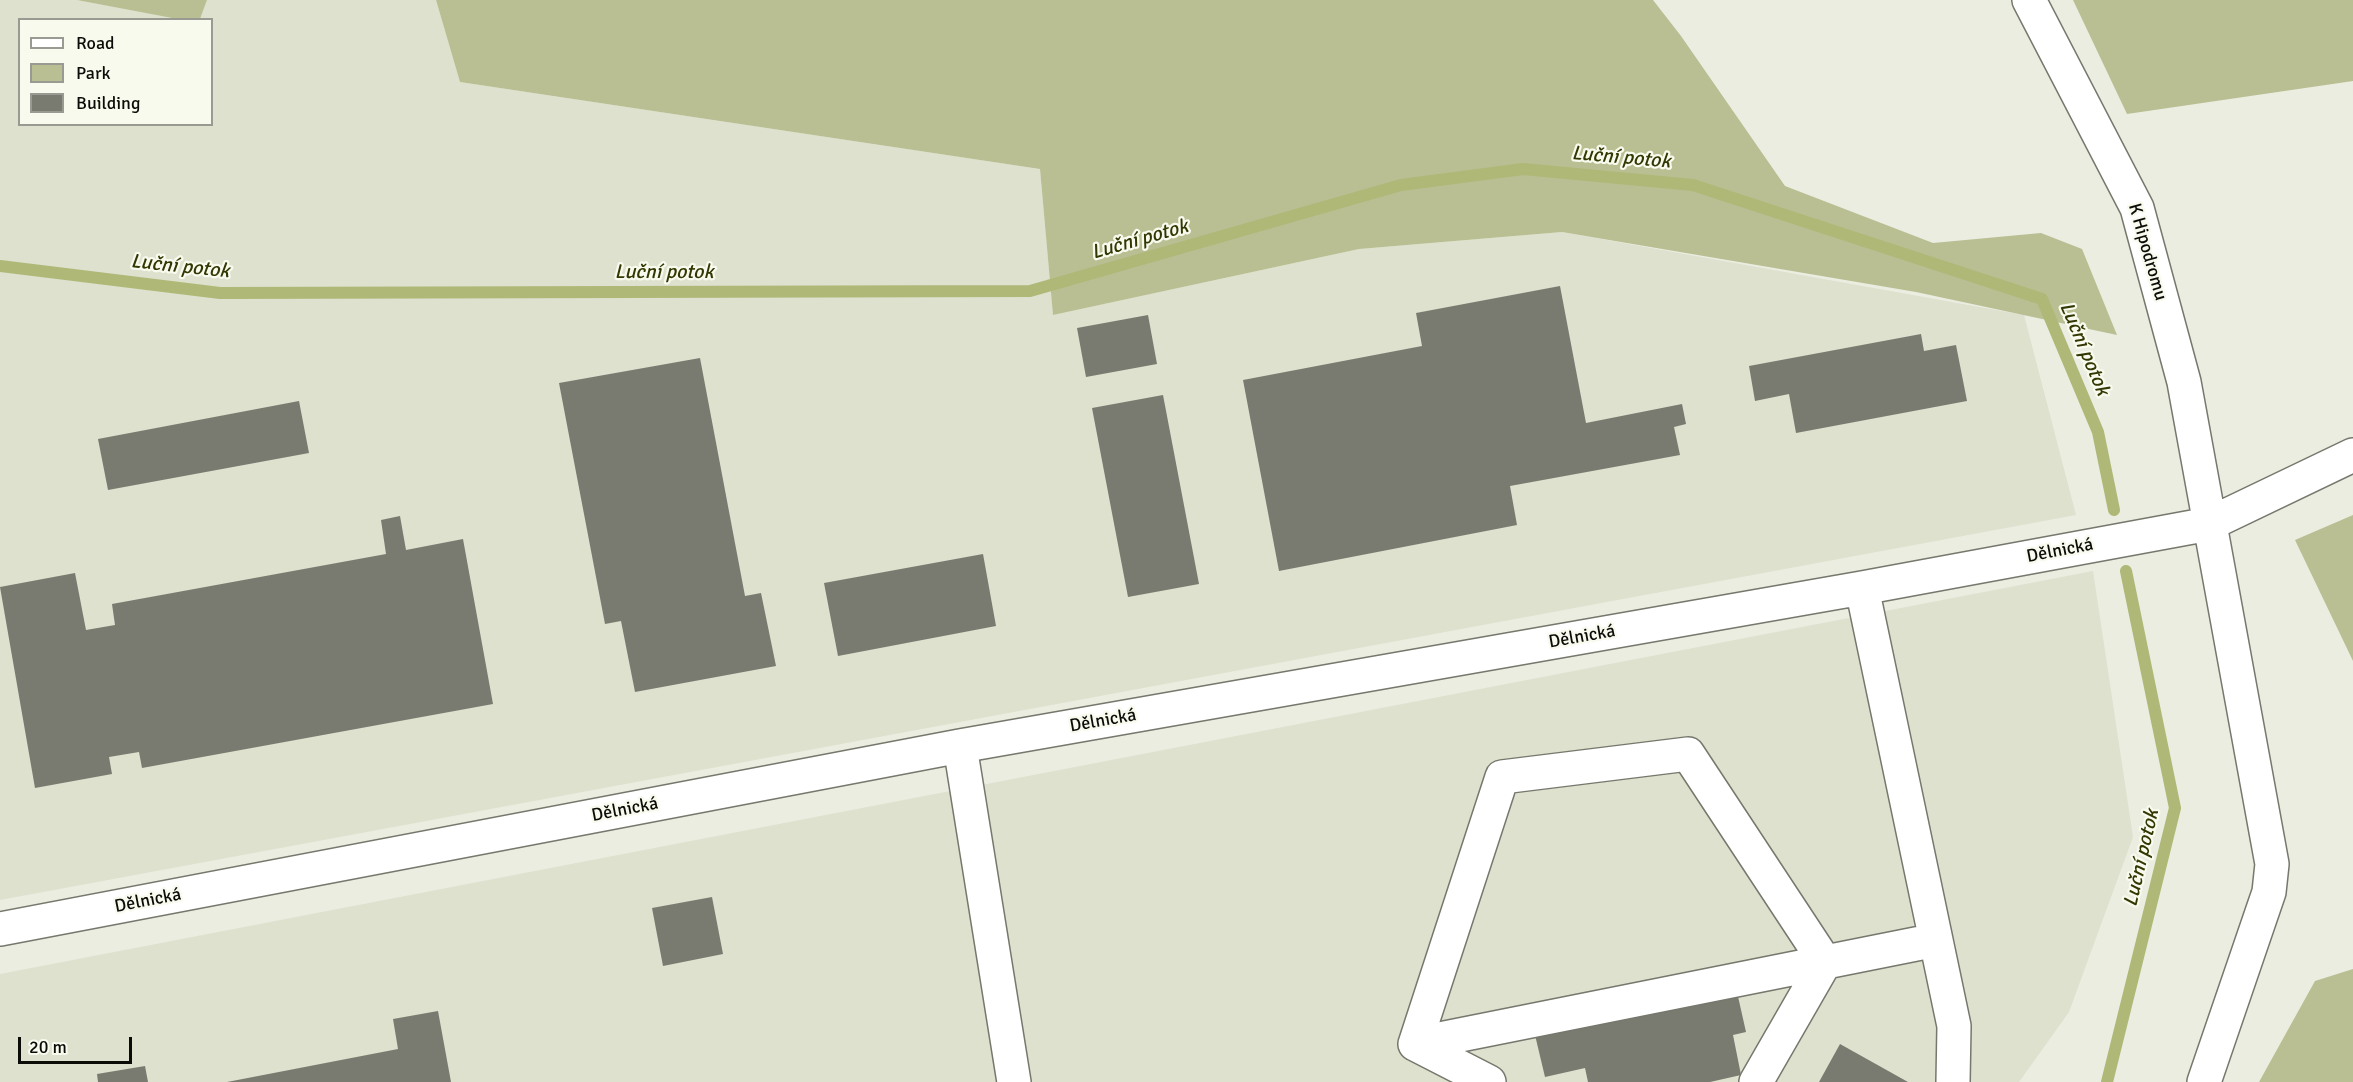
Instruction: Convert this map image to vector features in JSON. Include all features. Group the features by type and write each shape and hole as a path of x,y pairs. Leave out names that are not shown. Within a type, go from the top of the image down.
{"street":[{"name":"K Hipodromu","path":"2029,0 2137,208 2184,382 2272,864 2269,892 2204,1082"},
{"name":"Dělnická","path":"0,929 960,746 1862,588 2209,524 2353,455"},
{"path":"1862,588 1954,1026 1953,1082"},
{"path":"960,746 1014,1082"},
{"path":"1415,1044 1502,777 1688,754 1825,962"},
{"path":"1415,1044 1936,940"},
{"path":"1756,1082 1825,962"},
{"path":"1415,1044 1488,1082"}],"shaded area":[{"path":"0,0 77,0 177,18 18,18 18,126 213,126 213,18 200,18 207,0 436,0 460,82 1040,169 1053,315 1359,249 1562,232 2024,315 2076,515 0,900"},
{"path":"2093,571 2133,837 2069,1012 2019,1082 0,1082 0,974"}],"green space":[{"path":"77,0 207,0 200,18 172,18"},
{"path":"436,0 1653,0 1681,36 1785,186 1933,243 2041,233 2082,249 2117,335 1916,292 1562,232 1359,249 1053,315 1040,169 460,82"},
{"path":"2073,0 2353,0 2353,81 2127,114"},
{"path":"2353,515 2353,661 2295,540"},
{"path":"2353,969 2353,1082 2259,1082 2315,981"}],"building":[{"path":"1560,286 1586,423 1682,404 1686,424 1674,427 1680,455 1510,486 1517,525 1279,571 1243,380 1422,346 1416,313"},
{"path":"1148,315 1157,364 1086,377 1077,328"},
{"path":"1921,334 1924,351 1956,345 1967,401 1796,433 1789,394 1755,401 1749,366"},
{"path":"700,358 745,596 761,593 776,666 635,692 621,621 605,624 559,383"},
{"path":"1163,395 1199,584 1128,597 1092,408"},
{"path":"299,401 309,453 108,490 98,439"},
{"path":"400,516 406,550 463,539 493,704 142,768 139,752 109,757 112,774 35,788 0,587 75,573 86,630 115,625 112,604 386,554 381,520"},
{"path":"983,554 996,626 838,656 824,583"},
{"path":"712,897 723,954 663,966 652,908"},
{"path":"1737,992 1746,1032 1733,1035 1741,1075 1710,1082 1588,1082 1585,1068 1545,1077 1535,1035"},
{"path":"438,1011 451,1082 227,1082 398,1049 393,1019"},
{"path":"1840,1044 1908,1082 1819,1082"},
{"path":"145,1066 148,1082 98,1082 97,1074"}],"waterway":[{"name":"Luční potok","path":"0,266 220,293 1030,291 1401,185 1523,169 1693,185 2042,299 2098,432 2114,510"},
{"name":"Luční potok","path":"2107,1082 2175,808 2126,571"}]}
